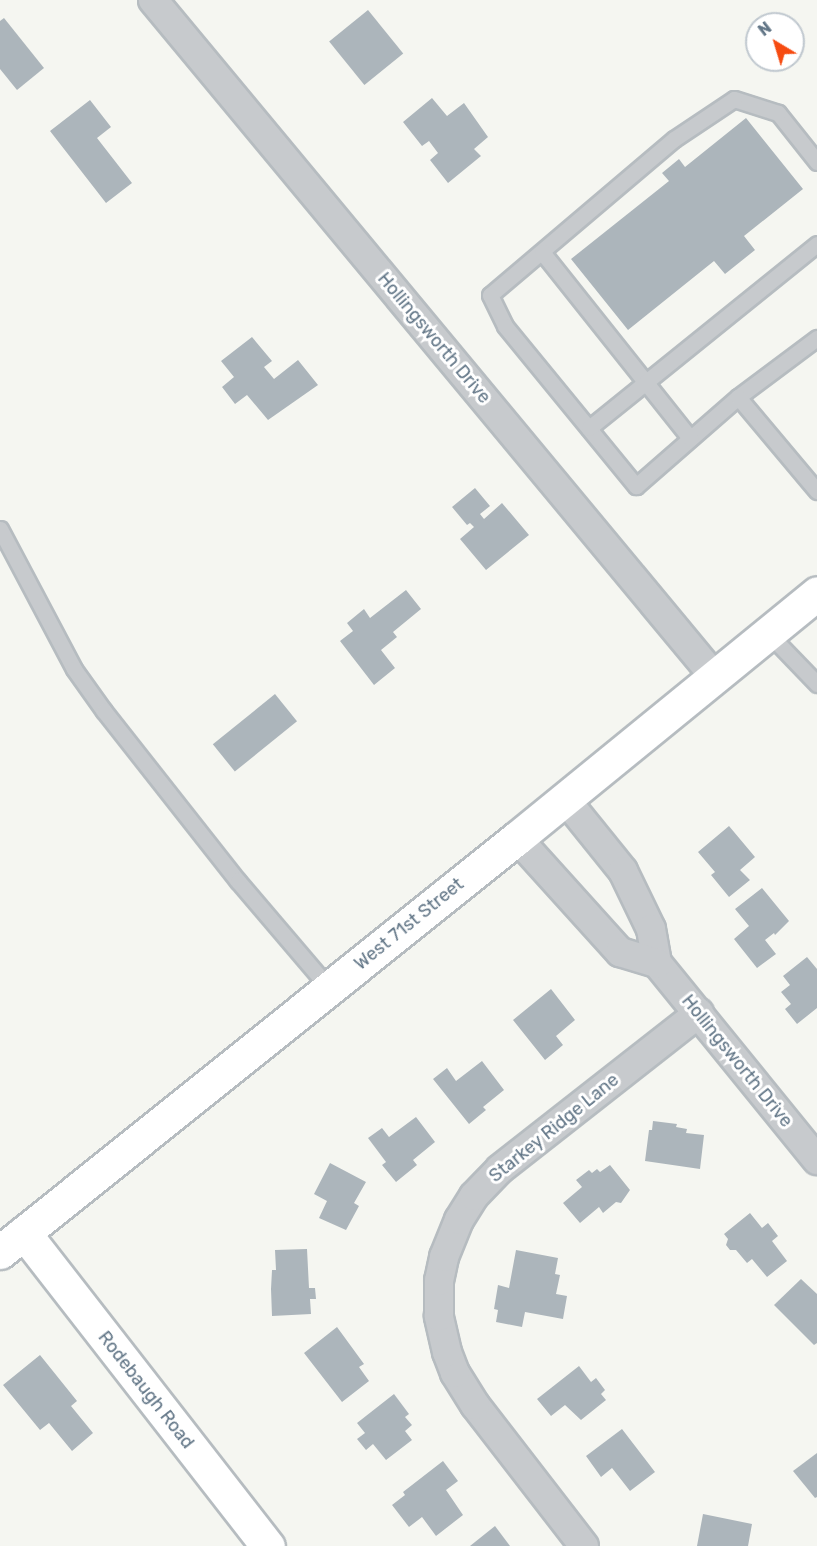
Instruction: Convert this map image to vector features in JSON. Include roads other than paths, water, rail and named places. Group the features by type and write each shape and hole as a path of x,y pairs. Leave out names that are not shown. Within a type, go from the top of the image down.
{"main road":[{"name":"West 71st Street","path":"12,1243 517,838 817,593"},
{"name":"Rodebaugh Road","path":"12,1243 268,1546"}],"street":[{"name":"Hollingsworth Drive","path":"153,0 714,676"},
{"path":"517,838 620,952 657,963 651,929 623,871 565,799"},
{"name":"Hollingsworth Drive","path":"657,963 817,1160"},
{"name":"Starkey Ridge Lane","path":"584,1546 475,1405 455,1374 447,1352 439,1316 439,1281 444,1257 459,1220 474,1196 500,1169 699,1012"}],"lane":[{"path":"817,162 778,113 734,99 674,139 490,295 506,326 636,486 738,397 817,338"},
{"path":"589,428 817,244"},
{"path":"542,252 690,438"},
{"path":"738,397 817,491"},
{"path":"0,529 74,669 104,711 231,872 329,988"},
{"path":"768,633 817,684"}]}
